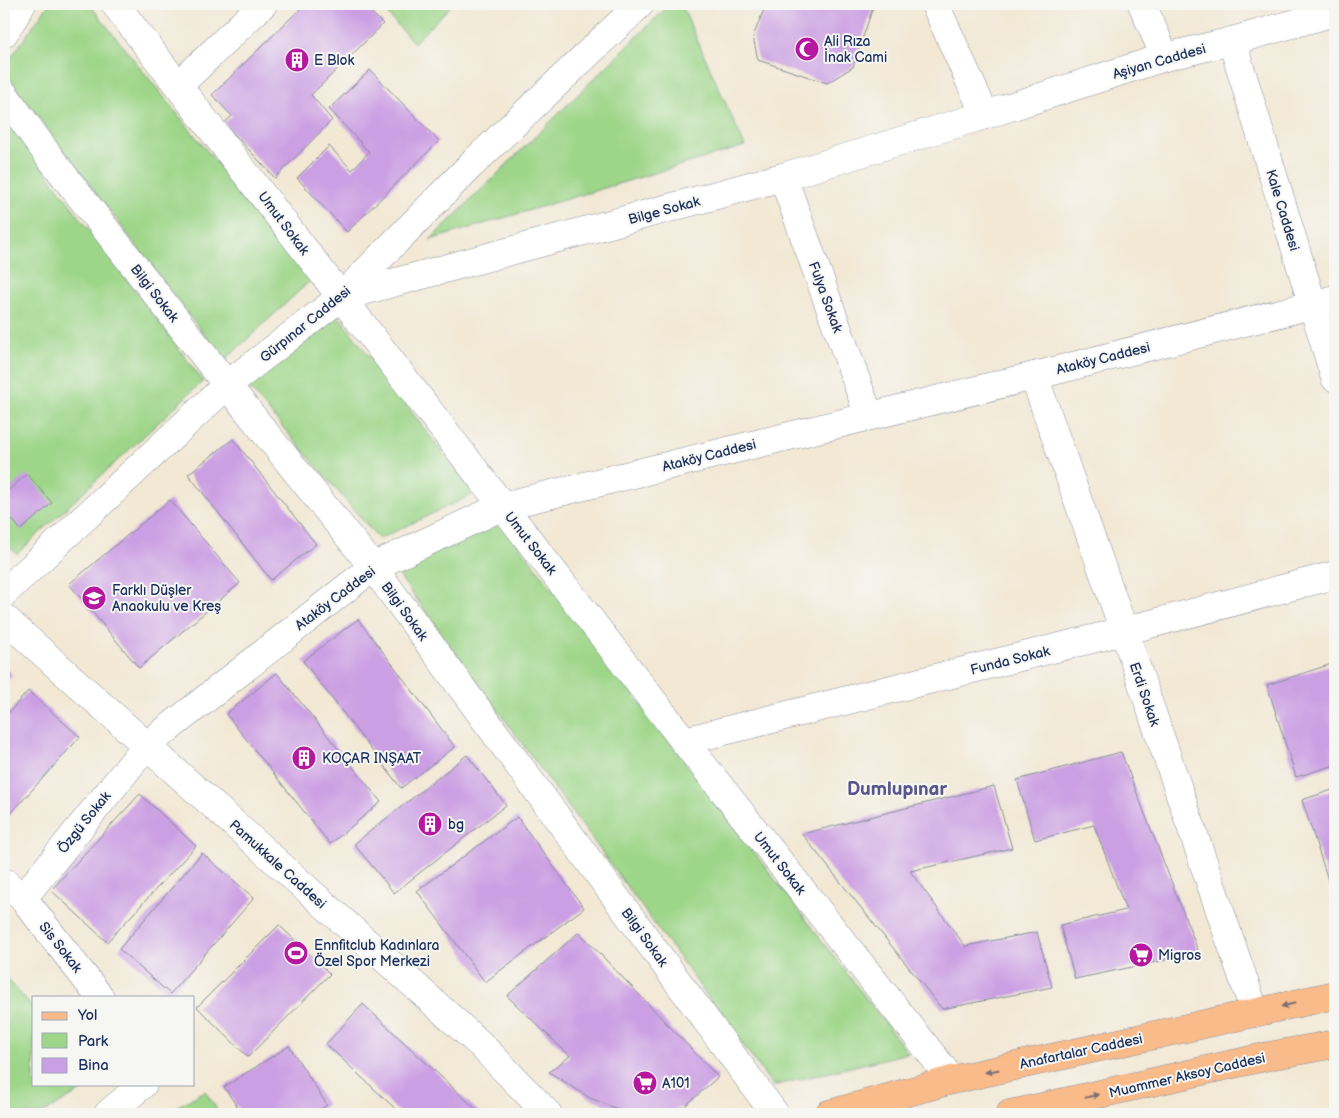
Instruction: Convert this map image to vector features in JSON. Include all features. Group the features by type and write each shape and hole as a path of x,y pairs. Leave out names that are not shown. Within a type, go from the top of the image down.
{"main road":[{"name":"Anafartalar Caddesi","path":"829,1114 952,1080 1335,995"},
{"name":"Muammer Aksoy Caddesi","path":"1010,1114 1269,1056 1335,1044"}],"street":[{"path":"4,33 22,4"},
{"name":"Umut Sokak","path":"115,4 684,741 952,1080"},
{"path":"179,85 262,4"},
{"name":"Gürpınar Caddesi","path":"4,593 227,385 341,297 471,165 640,4"},
{"path":"935,4 985,115"},
{"path":"1142,4 1165,58"},
{"name":"Aşiyan Caddesi","path":"985,115 1165,58 1335,12"},
{"name":"Kale Caddesi","path":"1232,41 1324,302 1335,378"},
{"name":"Bilgi Sokak","path":"4,94 48,155 227,385 373,567 775,1114"},
{"name":"Bilge Sokak","path":"341,297 783,178 985,115"},
{"name":"Fulya Sokak","path":"783,178 869,416"},
{"name":"Ataköy Caddesi","path":"146,746 373,567 503,506 1034,376 1324,302"},
{"name":"Erdi Sokak","path":"1034,376 1255,1012"},
{"name":"Funda Sokak","path":"684,741 1124,631 1335,575"},
{"name":"Pamukkale Caddesi","path":"4,618 480,1044 545,1112"},
{"name":"Özgü Sokak","path":"13,890 146,746"},
{"name":"Sis Sokak","path":"13,890 99,996"},
{"path":"108,1114 141,1086"}],"green space":[{"path":"49,4 89,4 311,280 224,361 4,72 4,67"},
{"path":"399,4 453,4 414,43 388,15"},
{"path":"670,4 681,4 745,146 430,240"},
{"path":"9,123 203,381 17,554 4,542 4,130"},
{"path":"337,314 474,494 379,539 244,382"},
{"path":"501,522 908,1053 773,1086 395,570"},
{"path":"4,975 32,1007 32,1086 90,1086 42,1114 4,1114"},
{"path":"205,1091 220,1114 164,1114"}],"building":[{"name":"E Blok","path":"305,4 363,4 383,24 311,95 332,120 275,178 224,123 232,116 212,95"},
{"name":"Ali Rıza İnak Cami","path":"766,4 874,4 853,67 827,83 758,60 753,37"},
{"path":"370,70 439,141 347,232 297,178 329,146 352,170 369,152 329,109"},
{"path":"233,439 316,544 271,580 188,474"},
{"path":"27,474 52,503 21,530 4,510 4,494"},
{"path":"170,500 240,583 139,668 69,584"},
{"path":"358,619 455,747 401,788 303,661"},
{"path":"1335,663 1335,765 1296,777 1267,685"},
{"path":"4,668 12,675 4,684"},
{"name":"KOÇAR INŞAAT","path":"277,673 381,802 330,844 226,714"},
{"path":"28,691 80,737 4,821 4,718"},
{"path":"1121,752 1199,953 1075,979 1060,925 1126,910 1094,825 1035,840 1017,780"},
{"name":"bg","path":"467,755 506,805 394,893 354,844"},
{"path":"994,786 1012,848 910,871 965,946 1037,932 1052,987 942,1009 802,834"},
{"path":"1335,789 1335,891 1332,892 1302,800"},
{"path":"140,794 196,846 107,942 51,890"},
{"path":"517,817 584,908 485,982 417,891"},
{"path":"202,853 254,898 170,994 119,949"},
{"path":"279,925 330,974 248,1057 197,1007"},
{"path":"579,932 718,1077 684,1107 653,1114 630,1114 590,1098 549,1072 570,1056 507,996"},
{"path":"363,1004 481,1114 401,1114 326,1044"},
{"path":"289,1046 327,1105 313,1114 242,1114 224,1087"}],"place":[{"name":"Ali Rıza İnak Cami","path":"807,49"},
{"name":"E Blok","path":"297,60"},
{"name":"Farklı Düşler Anaokulu ve Kreş","path":"94,598"},
{"name":"KOÇAR INŞAAT","path":"304,758"},
{"name":"bg","path":"430,824"},
{"name":"Ennfitclub Kadınlara Özel Spor Merkezi","path":"296,953"},
{"name":"Migros","path":"1141,955"},
{"name":"A101","path":"645,1083"}],"district":[{"name":"Dumlupınar","path":"897,788"}]}
